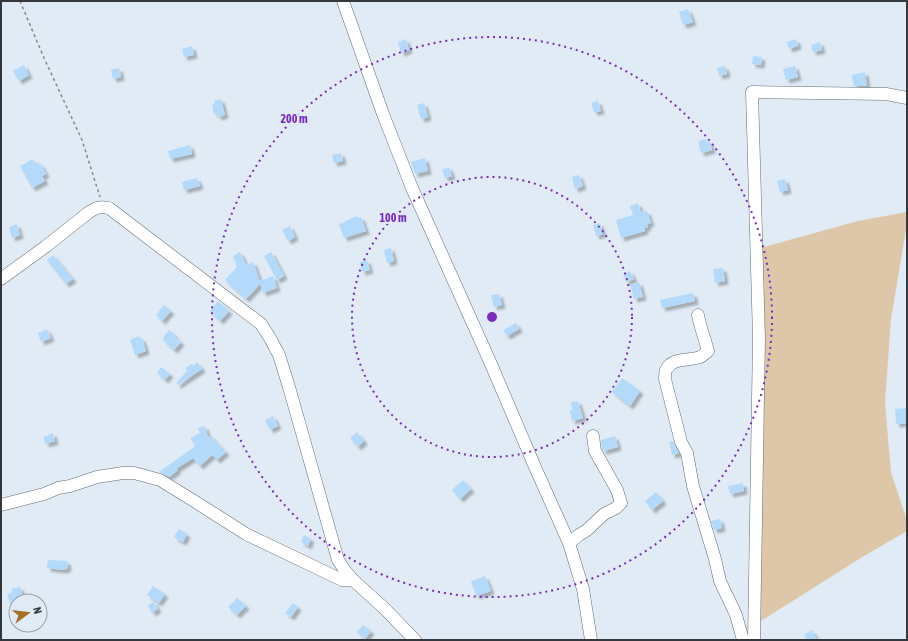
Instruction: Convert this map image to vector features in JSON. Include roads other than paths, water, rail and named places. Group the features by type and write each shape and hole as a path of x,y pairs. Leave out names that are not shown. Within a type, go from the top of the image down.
{"street":[{"path":"343,1 382,114 412,188 569,543 583,589 591,640"},
{"path":"754,640 759,338 752,92 886,94 907,98"},
{"path":"1,279 88,213 95,208 102,206 109,208 261,324 279,355 338,560 353,580 384,608 415,640"},
{"path":"698,315 708,351 702,356 694,359 672,363 666,370 665,379 681,442 687,453 693,486 715,558 720,581 736,615 743,640"},
{"path":"569,543 587,530 604,514 616,508 621,503 617,490 596,451 593,436"},
{"path":"1,505 44,494 58,488 70,486 97,477 134,473 160,480 246,534 342,580 353,580"}]}
